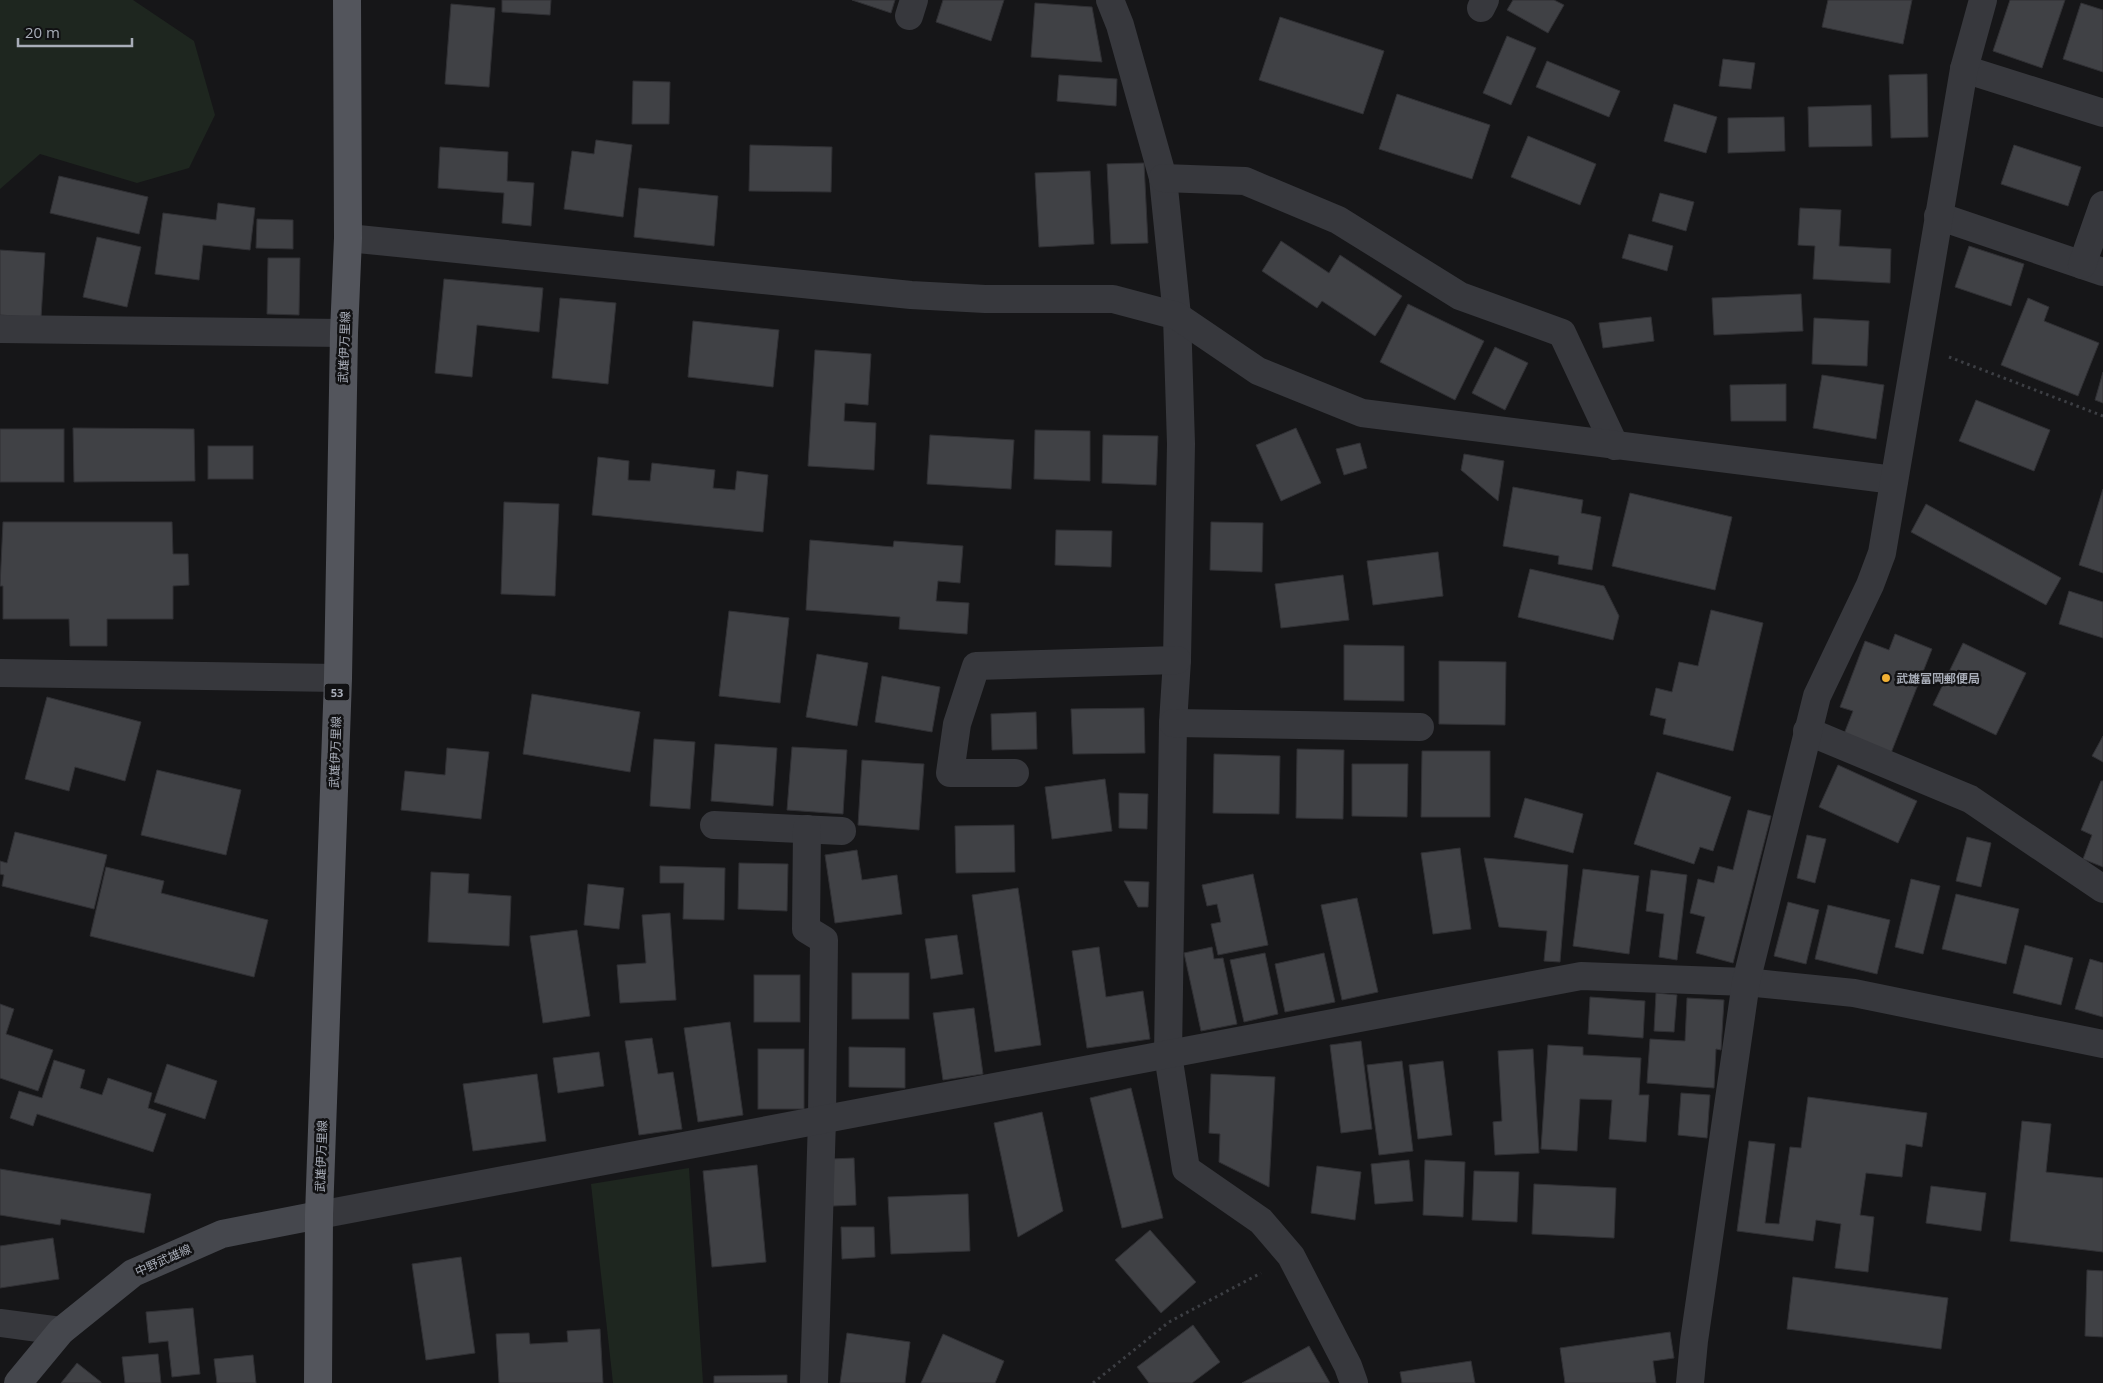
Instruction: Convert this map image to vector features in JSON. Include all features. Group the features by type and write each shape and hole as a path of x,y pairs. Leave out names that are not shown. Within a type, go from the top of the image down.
{"main road":[{"name":"武雄伊万里線","path":"318,1383 318,1215 338,678 344,334 348,238 347,0"},
{"name":"中野武雄線","path":"18,1383 61,1331 133,1273 222,1234 318,1215"}],"street":[{"path":"1110,0 1120,25 1162,178 1177,316 1181,444 1177,660 1173,723 1168,1054 1186,1169 1261,1221 1291,1256 1348,1366 1354,1383"},
{"path":"1690,1383 1694,1341 1746,982 1817,696 1870,585 1882,553 1964,69 1983,0"},
{"path":"1964,69 2103,113"},
{"path":"1162,178 1245,181 1338,220 1460,296 1562,333 1615,446"},
{"path":"1938,216 2093,268 2103,205"},
{"path":"348,238 911,295 985,299 1112,299 1177,316 1258,371 1362,413 1894,480"},
{"path":"0,330 344,334"},
{"path":"1016,773 950,773 957,724 976,666 1177,660"},
{"path":"0,673 338,678"},
{"path":"1173,723 1420,727"},
{"path":"1808,731 1970,799 2103,889"},
{"path":"714,824 842,831"},
{"path":"808,829 806,929 824,940 822,1119 814,1383"},
{"path":"318,1215 1581,976 1746,982 1854,993 2103,1044"},
{"path":"0,1323 61,1331"}],"path":[{"path":"1917,345 2103,416"},
{"path":"1093,1383 1169,1322 1291,1256"}],"shaded area":[{"path":"0,0 133,0 194,41 215,115 189,168 137,183 40,154 0,189"},
{"path":"689,1168 703,1383 613,1383 591,1184"}],"building":[{"path":"502,0 551,0 550,15 502,12"},
{"path":"852,0 895,0 891,13"},
{"path":"943,0 1004,0 991,41 936,22"},
{"path":"1513,0 1554,0 1564,5 1548,33 1507,10"},
{"path":"1828,0 1912,0 1903,44 1822,27"},
{"path":"2010,0 2065,0 2042,68 1993,51"},
{"path":"1035,3 1092,7 1102,62 1031,57"},
{"path":"2081,3 2103,10 2103,72 2063,59"},
{"path":"451,4 495,8 489,87 445,84"},
{"path":"1280,17 1384,51 1363,114 1259,80"},
{"path":"1507,36 1536,48 1511,105 1483,93"},
{"path":"1723,59 1755,63 1751,89 1719,86"},
{"path":"1547,61 1620,91 1609,117 1536,87"},
{"path":"1927,74 1928,137 1891,138 1889,75"},
{"path":"1059,75 1117,79 1116,106 1057,101"},
{"path":"633,81 670,82 669,124 632,124"},
{"path":"1397,94 1490,125 1472,179 1379,149"},
{"path":"1674,104 1717,117 1706,153 1664,141"},
{"path":"1871,105 1872,146 1809,147 1808,107"},
{"path":"1784,117 1785,151 1728,153 1728,118"},
{"path":"1528,136 1596,164 1580,205 1511,177"},
{"path":"596,140 632,145 623,217 564,209 572,151 594,154"},
{"path":"750,145 832,147 831,192 749,191"},
{"path":"2014,145 2081,167 2068,206 2001,184"},
{"path":"440,147 508,152 507,181 534,183 531,226 502,223 504,193 438,188"},
{"path":"1144,163 1148,243 1111,244 1107,164"},
{"path":"1090,171 1094,244 1039,247 1035,173"},
{"path":"59,176 148,197 139,234 50,213"},
{"path":"639,188 718,196 714,246 634,237"},
{"path":"1660,193 1694,202 1686,231 1652,221"},
{"path":"218,203 255,208 250,250 203,245 199,280 155,274 163,213 216,220"},
{"path":"1800,208 1841,210 1839,246 1891,249 1890,283 1813,279 1815,246 1798,245"},
{"path":"257,219 293,220 293,249 256,248"},
{"path":"1629,234 1673,246 1667,271 1622,258"},
{"path":"97,237 141,247 127,307 83,297"},
{"path":"1281,241 1329,273 1340,255 1402,296 1375,336 1322,301 1317,308 1262,271"},
{"path":"1969,246 2024,264 2011,306 1955,287"},
{"path":"0,250 45,253 41,318 0,315"},
{"path":"268,258 300,258 299,315 267,314"},
{"path":"444,279 543,288 539,332 477,325 472,377 435,373"},
{"path":"1801,294 1803,331 1714,335 1712,298"},
{"path":"560,298 616,303 608,384 552,378"},
{"path":"2028,298 2049,307 2044,321 2099,343 2078,396 2001,365"},
{"path":"1408,304 1484,341 1455,400 1380,362"},
{"path":"1651,317 1654,341 1603,348 1599,323"},
{"path":"1814,318 1869,321 1867,366 1812,364"},
{"path":"693,321 779,330 773,387 688,377"},
{"path":"1495,347 1528,363 1505,410 1472,393"},
{"path":"815,350 871,354 868,405 845,403 844,421 876,423 874,470 808,466"},
{"path":"2103,372 2103,403 2095,400"},
{"path":"1822,375 1884,385 1876,439 1813,428"},
{"path":"1786,384 1786,421 1731,421 1730,385"},
{"path":"1976,400 2050,430 2034,471 1959,441"},
{"path":"73,428 194,429 195,481 74,482"},
{"path":"1296,428 1321,483 1281,501 1256,445"},
{"path":"0,429 64,429 64,482 0,482"},
{"path":"1035,430 1090,431 1090,481 1034,479"},
{"path":"930,435 1014,440 1011,489 927,484"},
{"path":"1103,435 1158,436 1156,485 1102,483"},
{"path":"1360,443 1367,468 1344,475 1336,449"},
{"path":"208,446 253,446 253,479 208,479"},
{"path":"1464,454 1504,461 1498,501 1461,470"},
{"path":"598,457 629,461 628,480 650,481 652,463 715,470 713,488 735,490 737,471 768,475 763,532 592,515"},
{"path":"1513,487 1583,500 1581,513 1601,517 1592,570 1558,564 1559,556 1503,546"},
{"path":"2103,489 2103,573 2079,565"},
{"path":"1630,493 1732,517 1715,590 1612,566"},
{"path":"504,502 559,504 555,596 501,594"},
{"path":"1926,504 2061,578 2046,605 1911,532"},
{"path":"3,522 172,522 173,554 188,554 189,585 173,586 173,619 107,619 107,646 70,646 69,619 3,619 3,586 0,586"},
{"path":"1211,522 1263,523 1262,572 1210,570"},
{"path":"1056,530 1112,531 1111,567 1055,565"},
{"path":"810,540 893,547 894,541 963,546 960,583 938,581 936,601 969,603 967,634 899,629 900,617 806,610"},
{"path":"1438,552 1443,596 1373,605 1367,561"},
{"path":"1530,569 1604,586 1619,616 1613,640 1518,617"},
{"path":"1343,575 1349,620 1281,628 1275,584"},
{"path":"2069,591 2103,602 2103,638 2059,624"},
{"path":"1711,610 1763,623 1733,751 1663,734 1666,719 1650,715 1656,688 1672,692 1679,662 1698,666"},
{"path":"729,611 789,618 780,703 719,696"},
{"name":"武雄富岡郵便局","path":"1895,634 1932,649 1891,753 1844,734 1853,711 1840,707 1865,641 1889,650"},
{"path":"1963,643 2026,673 1996,735 1933,705"},
{"path":"1344,645 1404,646 1404,701 1344,700"},
{"path":"817,654 868,663 857,726 806,717"},
{"path":"1439,661 1506,662 1505,725 1439,724"},
{"path":"882,676 940,687 932,732 875,722"},
{"path":"532,694 640,712 630,772 523,754"},
{"path":"47,697 141,722 125,781 75,767 69,791 25,779"},
{"path":"1144,708 1145,753 1073,754 1071,709"},
{"path":"1036,712 1037,749 992,750 991,714"},
{"path":"2103,736 2103,762 2092,756"},
{"path":"654,739 695,742 690,809 650,806"},
{"path":"715,744 777,748 773,806 711,801"},
{"path":"792,747 847,750 843,814 787,810"},
{"path":"447,748 489,752 481,819 401,810 405,771 445,775"},
{"path":"1297,749 1344,750 1343,819 1296,818"},
{"path":"1422,751 1490,751 1490,817 1421,817"},
{"path":"1214,754 1280,756 1279,814 1213,813"},
{"path":"862,760 924,764 919,830 858,825"},
{"path":"1352,764 1408,764 1407,817 1352,816"},
{"path":"1838,765 1917,801 1898,843 1819,807"},
{"path":"157,770 241,790 226,855 141,835"},
{"path":"1657,772 1731,797 1713,851 1700,847 1694,864 1634,844"},
{"path":"1105,779 1112,831 1052,839 1045,787"},
{"path":"2101,781 2103,781 2103,867 2083,859 2092,835 2081,830"},
{"path":"1119,793 1148,794 1147,829 1119,828"},
{"path":"1525,798 1583,814 1573,853 1514,837"},
{"path":"1748,810 1771,816 1733,963 1696,953 1705,917 1690,913 1698,879 1714,883 1718,866 1733,870"},
{"path":"1014,825 1015,872 956,873 955,826"},
{"path":"15,832 107,855 94,909 2,886 4,875 0,874 0,861 7,863"},
{"path":"1807,835 1826,839 1815,883 1797,878"},
{"path":"1967,837 1991,843 1981,887 1956,881"},
{"path":"1460,848 1471,929 1433,934 1421,853"},
{"path":"857,850 862,880 897,875 902,914 835,923 825,855"},
{"path":"1484,858 1568,865 1560,962 1544,961 1547,931 1499,927"},
{"path":"739,863 788,864 787,911 738,909"},
{"path":"660,866 725,868 724,920 683,919 684,883 660,883"},
{"path":"106,867 164,881 161,893 268,920 254,977 90,936"},
{"path":"1583,869 1639,876 1629,954 1573,946"},
{"path":"1651,870 1687,875 1677,960 1659,957 1664,914 1646,911"},
{"path":"431,872 469,874 468,893 511,896 509,946 428,942"},
{"path":"1253,874 1268,945 1218,955 1211,924 1221,922 1217,904 1207,906 1202,885"},
{"path":"1911,879 1940,886 1923,954 1895,947"},
{"path":"1124,881 1149,882 1148,907 1138,907"},
{"path":"588,884 624,888 619,929 584,925"},
{"path":"1018,888 1041,1045 995,1052 972,895"},
{"path":"1956,894 2019,909 2006,964 1942,949"},
{"path":"1357,898 1378,992 1342,1000 1321,905"},
{"path":"1788,902 1819,910 1806,964 1774,956"},
{"path":"1828,905 1890,920 1877,974 1815,959"},
{"path":"670,913 676,1000 620,1003 617,965 646,963 642,915"},
{"path":"577,930 590,1016 543,1023 530,936"},
{"path":"957,935 963,974 931,979 925,939"},
{"path":"2025,945 2073,958 2061,1005 2013,993"},
{"path":"1099,947 1106,997 1143,991 1150,1039 1087,1048 1072,951"},
{"path":"1212,947 1214,959 1223,958 1237,1024 1201,1031 1184,953"},
{"path":"1265,953 1278,1014 1244,1022 1230,960"},
{"path":"1324,953 1335,1002 1285,1012 1275,964"},
{"path":"2090,959 2103,963 2103,1017 2075,1009"},
{"path":"852,973 909,973 909,1019 852,1019"},
{"path":"754,975 800,975 800,1022 754,1022"},
{"path":"1656,993 1677,995 1674,1032 1654,1031"},
{"path":"1590,997 1645,1001 1643,1038 1588,1034"},
{"path":"1687,998 1724,1000 1721,1050 1716,1049 1714,1088 1647,1083 1650,1039 1685,1041"},
{"path":"0,1004 14,1009 6,1034 53,1050 38,1091 0,1078"},
{"path":"974,1008 983,1074 943,1080 933,1013"},
{"path":"730,1022 743,1115 698,1122 684,1028"},
{"path":"652,1038 658,1074 673,1072 682,1129 639,1135 625,1041"},
{"path":"1361,1041 1372,1129 1341,1133 1330,1045"},
{"path":"1548,1045 1583,1047 1583,1055 1641,1058 1639,1095 1649,1095 1646,1142 1609,1139 1612,1100 1580,1099 1577,1151 1541,1149"},
{"path":"849,1047 905,1048 905,1088 849,1087"},
{"path":"758,1049 804,1049 804,1109 758,1109"},
{"path":"1533,1049 1539,1153 1495,1155 1493,1122 1502,1121 1498,1051"},
{"path":"599,1052 604,1086 558,1093 553,1058"},
{"path":"54,1060 85,1070 80,1088 102,1095 108,1078 152,1093 148,1108 166,1114 153,1152 37,1114 33,1126 10,1118 19,1091 42,1098"},
{"path":"1402,1061 1413,1151 1379,1155 1367,1065"},
{"path":"1443,1061 1452,1135 1418,1139 1409,1065"},
{"path":"167,1064 217,1081 205,1119 154,1102"},
{"path":"537,1074 546,1141 473,1151 463,1084"},
{"path":"1211,1074 1275,1077 1269,1187 1219,1162 1220,1134 1209,1133"},
{"path":"1131,1088 1163,1218 1122,1228 1090,1098"},
{"path":"1681,1093 1710,1095 1707,1138 1678,1135"},
{"path":"1808,1097 1927,1113 1922,1147 1906,1144 1902,1177 1866,1173 1860,1215 1874,1217 1868,1272 1835,1268 1841,1224 1816,1220 1813,1241 1737,1231 1749,1141 1775,1144 1765,1223 1779,1224 1790,1147 1801,1148"},
{"path":"1042,1112 1063,1211 1018,1237 994,1123"},
{"path":"2022,1121 2051,1124 2046,1172 2103,1178 2103,1252 2010,1241"},
{"path":"854,1158 856,1205 833,1206 831,1159"},
{"path":"1409,1160 1413,1201 1375,1204 1371,1164"},
{"path":"1425,1160 1465,1162 1463,1217 1423,1215"},
{"path":"757,1165 766,1262 712,1267 703,1171"},
{"path":"1317,1166 1361,1172 1355,1220 1311,1213"},
{"path":"0,1169 151,1194 144,1233 61,1219 60,1225 0,1215"},
{"path":"1474,1171 1519,1172 1517,1222 1472,1220"},
{"path":"1534,1184 1616,1188 1614,1238 1532,1234"},
{"path":"1931,1186 1986,1193 1981,1231 1926,1223"},
{"path":"968,1194 970,1251 891,1254 888,1197"},
{"path":"841,1227 874,1227 875,1257 842,1259"},
{"path":"1150,1230 1196,1282 1161,1313 1115,1260"},
{"path":"53,1238 59,1279 0,1288 0,1246"},
{"path":"461,1257 475,1353 426,1360 412,1264"},
{"path":"2087,1270 2103,1271 2103,1337 2085,1336"},
{"path":"1793,1277 1948,1298 1941,1349 1787,1329"},
{"path":"193,1308 200,1374 172,1377 168,1341 149,1343 146,1312"},
{"path":"1193,1325 1220,1362 1192,1383 1149,1383 1137,1367"},
{"path":"600,1329 603,1383 499,1383 496,1334 529,1333 530,1344 568,1342 567,1331"},
{"path":"1670,1332 1674,1358 1653,1361 1656,1383 1565,1383 1560,1348"},
{"path":"847,1333 910,1342 905,1383 840,1383"},
{"path":"943,1334 1004,1361 995,1383 921,1383"},
{"path":"1309,1346 1330,1383 1242,1383"},
{"path":"158,1354 161,1383 125,1383 122,1357"},
{"path":"253,1355 256,1383 217,1383 214,1359"},
{"path":"1471,1361 1475,1383 1402,1383 1400,1372"},
{"path":"77,1363 101,1382 101,1383 61,1383"},
{"path":"787,1375 787,1383 714,1383 714,1376"}],"place":[{"name":"武雄富岡郵便局","path":"1886,678"}]}
